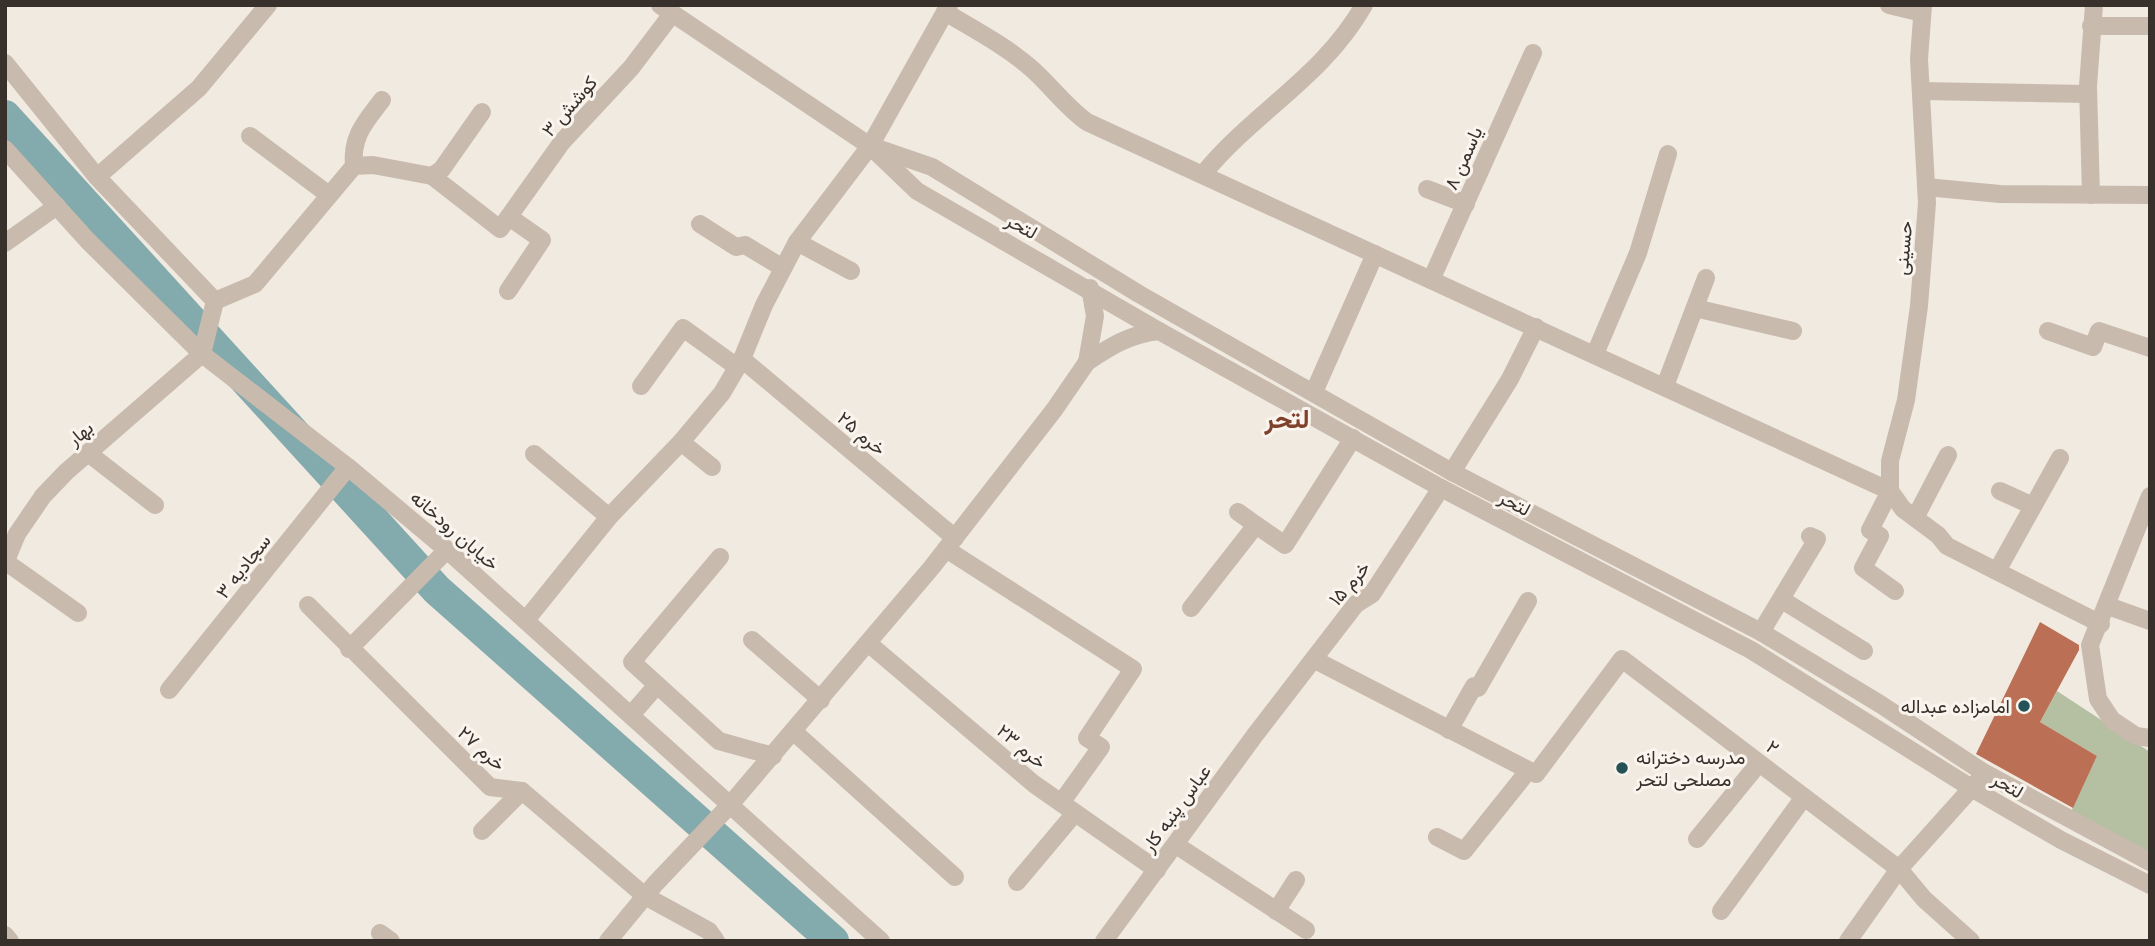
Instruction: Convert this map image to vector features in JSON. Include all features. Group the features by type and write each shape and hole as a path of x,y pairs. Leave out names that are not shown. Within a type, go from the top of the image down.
{"street":[{"path":"97,177 199,88 268,5"},
{"path":"1204,173 1248,125 1310,76 1331,54 1364,5"},
{"path":"1889,5 1922,9"},
{"path":"2091,195 2088,94 2094,5"},
{"path":"526,620 609,517 681,442 722,393 797,242 870,146 947,8 1011,52 1034,71 1068,109 1087,122 1204,173 1890,491 1903,509 1938,535 1947,546 2101,624"},
{"name":"لتحر","path":"666,9 870,146 917,191 1090,288 1159,331 1441,488 1751,650 1973,789 2150,885"},
{"name":"کوشش ۳","path":"505,223 562,142 631,68 666,9"},
{"name":"حسینی","path":"1890,491 1890,461 1906,400 1926,228 1921,90 1922,9"},
{"path":"2091,26 2150,26"},
{"name":"یاسمن ۸","path":"1432,280 1533,53"},
{"path":"5,63 97,177 214,302"},
{"path":"1921,90 2088,94"},
{"path":"214,302 255,284 330,195 354,166 353,152 357,133 382,100"},
{"path":"432,176 442,169 482,112"},
{"path":"250,135 330,195"},
{"name":"لتحر","path":"870,146 932,167 1139,294 1452,471 1761,632 1880,704 1983,772 2150,862"},
{"name":"خیابان رودخانه","path":"5,149 57,206 202,353 348,467 447,550 881,941"},
{"path":"1595,354 1638,253 1668,155"},
{"path":"354,166 373,165 432,176 505,223 542,240 508,291"},
{"path":"1926,187 2000,194 2150,195"},
{"path":"1426,188 1466,204"},
{"path":"5,243 57,206"},
{"path":"701,224 736,247 745,245 783,268"},
{"path":"797,242 851,271"},
{"path":"1314,392 1374,254"},
{"path":"1665,386 1706,278"},
{"path":"1087,362 1095,316 1090,288"},
{"path":"202,353 214,302"},
{"path":"1695,308 1793,331"},
{"path":"1452,471 1510,379 1536,327"},
{"name":"خرم ۲۵","path":"641,386 683,328 739,363 950,544 1133,669 1087,738 1101,747 1068,808"},
{"path":"608,941 821,700 950,544 1087,362 1119,341 1139,333 1159,331"},
{"path":"2048,331 2093,347 2099,331 2150,348"},
{"name":"بهار","path":"6,562 17,534 43,496 202,353"},
{"path":"1238,512 1285,545 1353,438"},
{"path":"681,442 712,467"},
{"path":"88,453 155,505"},
{"path":"534,454 609,517"},
{"path":"1915,518 1948,455"},
{"path":"1997,571 2060,458"},
{"name":"سجادیه ۳","path":"169,690 348,467"},
{"name":"خرم ۱۵","path":"1284,701 1356,604 1373,594 1441,488"},
{"path":"1890,491 1870,530 1880,536 1863,568 1895,591"},
{"path":"2000,491 2033,506"},
{"path":"2150,496 2101,624 2090,645 2092,674 2098,699 2112,720 2136,736 2150,738"},
{"path":"1191,608 1256,525"},
{"path":"1761,632 1817,539 1810,536"},
{"path":"349,649 447,550"},
{"path":"720,557 632,662 719,741 773,756"},
{"path":"6,562 78,613"},
{"path":"1782,600 1864,651"},
{"path":"1449,730 1474,686 1478,688 1528,601"},
{"name":"خرم ۲۷","path":"308,605 490,788 522,791"},
{"path":"2108,606 2150,621"},
{"path":"752,640 821,700"},
{"name":"خرم ۲۳","path":"868,643 1024,776 1157,870"},
{"name":"۲","path":"1528,771 1536,774 1622,659 1899,869 1924,899 1971,941"},
{"path":"1315,660 1528,771 1464,851 1437,837"},
{"path":"631,715 657,685"},
{"name":"عباس پنبه کار","path":"1104,941 1249,743 1284,701"},
{"path":"1869,722 1880,704"},
{"path":"793,732 955,877"},
{"path":"1697,839 1759,763"},
{"path":"1848,941 1899,869 1973,789 1983,772"},
{"path":"482,831 522,791 645,896 709,931 716,941"},
{"path":"1721,911 1804,797"},
{"path":"1017,882 1068,808"},
{"path":"1176,845 1306,930"},
{"path":"1276,911 1296,880"},
{"path":"5,935 10,941"}],"green space":[{"path":"2057,691 2150,752 2150,857 2068,818 2097,756 2040,722"}],"building":[{"name":"امامزاده عبداله","path":"2040,622 2079,645 2079,650 2040,722 2097,756 2073,808 1976,754"}],"waterway":[{"path":"5,116 437,590 833,941"}],"place":[{"name":"امامزاده عبداله","path":"2024,706"},
{"name":"مدرسه دخترانه مصلحی لتحر","path":"1622,768"}],"district":[{"name":"لتحر","path":"1287,418"}]}
